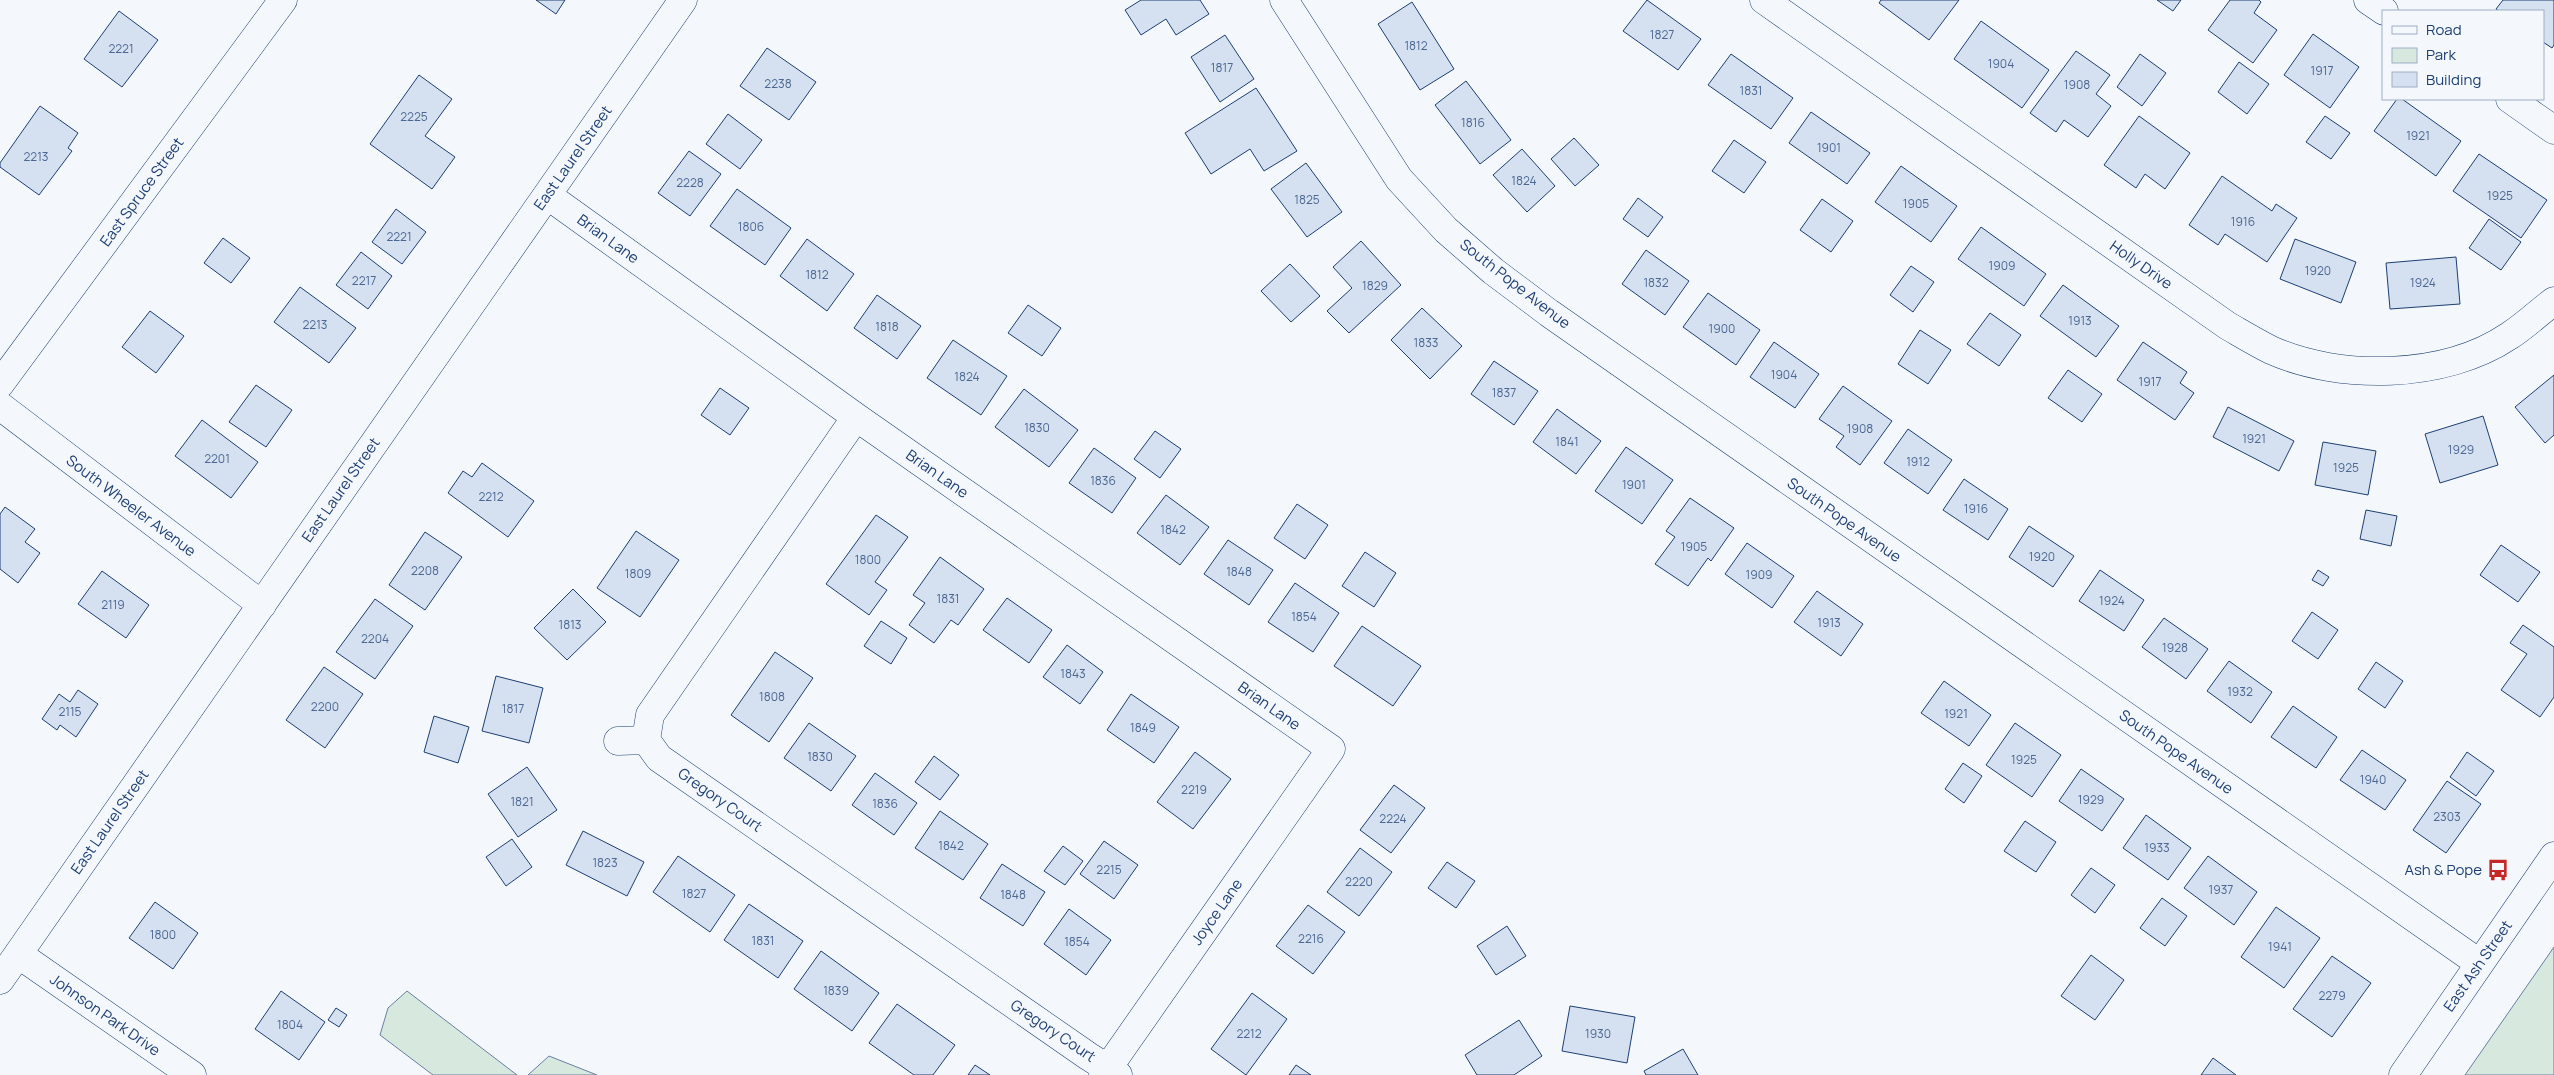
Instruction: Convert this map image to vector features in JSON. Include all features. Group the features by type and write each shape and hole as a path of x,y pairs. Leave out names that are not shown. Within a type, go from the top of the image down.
{"street":[{"name":"East Spruce Street","path":"0,384 283,0"},
{"name":"East Laurel Street","path":"0,980 682,0"},
{"name":"South Pope Avenue","path":"1284,0 1399,179 1446,230 1493,271 1549,313 2480,963"},
{"name":"Holly Drive","path":"1764,0 2228,326 2272,350 2317,365 2365,372 2423,368 2460,359 2509,337 2554,301"},
{"path":"2368,0 2383,10"},
{"path":"2511,100 2554,130"},
{"name":"Brian Lane","path":"547,195 856,417 1331,750"},
{"name":"South Wheeler Avenue","path":"0,406 262,604"},
{"path":"618,741 646,740 650,715 856,417"},
{"name":"Gregory Court","path":"646,740 659,758 1110,1073"},
{"name":"Joyce Lane","path":"1110,1073 1331,750"},
{"name":"East Ash Street","path":"2403,1075 2554,856"},
{"name":"Johnson Park Drive","path":"18,954 192,1075"}],"green space":[{"path":"2554,947 2554,1075 2465,1075"},
{"path":"407,991 517,1075 433,1075 380,1035 388,1008"},
{"path":"549,1056 597,1075 528,1075"}],"building":[{"path":"536,0 565,0 556,14"},
{"path":"1141,0 1200,0 1209,14 1176,35 1166,19 1141,35 1125,10"},
{"path":"1647,0 1701,39 1678,70 1623,31"},
{"path":"1881,0 1959,0 1929,40 1879,3"},
{"path":"2157,0 2181,0 2173,11"},
{"path":"2230,0 2259,0 2261,2 2254,13 2277,30 2253,63 2208,30"},
{"path":"2503,0 2554,0 2554,45 2552,48 2544,43 2544,10 2496,9"},
{"path":"1412,2 1454,69 1420,90 1378,24"},
{"path":"119,11 158,40 122,87 84,59"},
{"path":"1981,21 2049,70 2022,108 1954,59"},
{"path":"2313,34 2359,67 2330,108 2284,75"},
{"path":"1225,35 1254,79 1220,102 1191,57"},
{"path":"767,48 816,82 789,120 740,86"},
{"path":"2076,51 2110,75 2096,94 2111,106 2088,137 2064,120 2056,132 2030,113"},
{"path":"1731,54 1793,98 1771,129 1708,85"},
{"path":"2140,54 2166,73 2142,106 2117,87"},
{"path":"2239,62 2269,84 2247,114 2218,92"},
{"path":"419,75 452,99 425,136 455,157 432,189 370,144"},
{"path":"1466,81 1511,140 1480,164 1435,105"},
{"path":"1256,88 1297,151 1264,171 1250,149 1211,174 1185,133"},
{"path":"2396,100 2403,100 2461,141 2436,176 2374,131"},
{"path":"40,106 78,133 68,148 72,151 39,195 0,167 0,163"},
{"path":"1811,112 1870,153 1847,184 1789,143"},
{"path":"728,114 762,140 740,169 706,144"},
{"path":"2139,116 2190,153 2165,189 2145,174 2136,188 2104,165"},
{"path":"2325,116 2350,133 2331,159 2306,142"},
{"path":"1574,138 1599,165 1575,186 1551,159"},
{"path":"1734,140 1766,162 1744,193 1712,171"},
{"path":"1522,149 1555,186 1527,212 1493,175"},
{"path":"689,151 721,174 690,216 658,193"},
{"path":"2479,154 2547,200 2521,238 2453,191"},
{"path":"1306,163 1342,212 1307,237 1271,189"},
{"path":"1901,166 1957,206 1931,242 1875,202"},
{"path":"2222,176 2272,211 2276,204 2297,218 2267,262 2225,234 2218,245 2189,225"},
{"path":"737,189 791,228 765,265 710,226"},
{"path":"1638,198 1663,217 1648,237 1623,219"},
{"path":"1822,199 1853,221 1831,252 1800,230"},
{"path":"396,209 426,232 402,264 372,242"},
{"path":"2489,219 2521,242 2501,270 2469,248"},
{"path":"1981,227 2046,274 2024,306 1958,259"},
{"path":"223,238 250,258 231,283 204,263"},
{"path":"807,239 854,274 827,311 780,276"},
{"path":"2295,239 2356,262 2341,303 2280,279"},
{"path":"1361,241 1401,285 1349,333 1327,311 1352,288 1333,267"},
{"path":"1646,250 1689,281 1665,315 1622,284"},
{"path":"361,252 392,276 368,309 336,285"},
{"path":"2456,257 2460,304 2390,309 2386,263"},
{"path":"1290,264 1320,296 1291,322 1261,291"},
{"path":"1911,266 1934,282 1913,312 1890,295"},
{"path":"2063,285 2119,326 2096,357 2040,316"},
{"path":"300,287 356,328 329,363 274,322"},
{"path":"1708,293 1760,330 1736,365 1683,327"},
{"path":"877,295 921,326 897,359 854,328"},
{"path":"1028,305 1061,328 1042,356 1008,333"},
{"path":"1422,308 1462,346 1430,379 1391,340"},
{"path":"150,311 184,336 156,373 122,347"},
{"path":"1990,313 2021,335 1999,366 1967,344"},
{"path":"1920,330 1951,350 1928,384 1898,364"},
{"path":"953,340 1007,376 981,415 927,378"},
{"path":"1774,342 1819,374 1795,408 1750,377"},
{"path":"2143,342 2187,372 2180,383 2194,393 2175,420 2117,380"},
{"path":"1494,361 1538,391 1514,425 1471,394"},
{"path":"2068,370 2102,394 2082,422 2048,398"},
{"path":"2554,375 2554,435 2545,443 2515,407"},
{"path":"256,385 292,410 266,447 229,422"},
{"path":"1843,386 1892,421 1860,465 1836,447 1844,436 1819,419"},
{"path":"720,388 749,408 730,435 701,415"},
{"path":"1024,389 1078,430 1049,467 995,427"},
{"path":"2228,407 2294,441 2279,471 2213,437"},
{"path":"1557,409 1601,441 1576,474 1533,442"},
{"path":"2483,416 2498,465 2440,483 2425,434"},
{"path":"202,420 258,462 231,498 175,456"},
{"path":"1908,429 1952,460 1928,494 1884,463"},
{"path":"1155,431 1181,449 1160,478 1134,459"},
{"path":"2323,442 2376,451 2368,495 2315,485"},
{"path":"1626,447 1673,480 1642,524 1595,491"},
{"path":"1094,448 1136,478 1112,513 1069,483"},
{"path":"482,463 534,501 508,537 448,493 463,471 472,477"},
{"path":"1964,479 2008,509 1988,540 1943,510"},
{"path":"1166,495 1209,527 1180,565 1137,533"},
{"path":"1690,498 1734,528 1711,561 1708,558 1688,586 1655,564 1675,537 1666,531"},
{"path":"1297,504 1328,525 1305,559 1274,538"},
{"path":"5,507 35,529 25,542 40,553 18,583 0,569 0,514"},
{"path":"2366,510 2397,516 2391,546 2360,539"},
{"path":"876,515 908,537 875,582 887,590 869,615 826,584"},
{"path":"2029,526 2074,556 2053,587 2009,557"},
{"path":"636,531 679,560 640,617 597,588"},
{"path":"425,532 462,557 425,610 389,585"},
{"path":"1228,540 1273,570 1249,605 1204,574"},
{"path":"1747,543 1794,576 1772,608 1725,574"},
{"path":"2501,545 2540,572 2518,602 2480,575"},
{"path":"1365,552 1396,573 1374,607 1342,586"},
{"path":"940,557 984,589 958,625 951,620 934,643 909,625 925,603 913,595"},
{"path":"2100,570 2144,600 2124,631 2079,601"},
{"path":"2318,570 2329,577 2323,586 2312,580"},
{"path":"102,571 149,605 126,638 78,604"},
{"path":"1295,583 1339,613 1313,652 1268,622"},
{"path":"573,589 606,622 567,660 534,628"},
{"path":"1817,591 1863,624 1841,656 1794,622"},
{"path":"1007,598 1052,630 1029,663 983,630"},
{"path":"375,599 413,626 375,679 336,652"},
{"path":"2312,612 2338,630 2318,659 2292,641"},
{"path":"2164,618 2208,649 2186,679 2142,647"},
{"path":"881,621 907,638 891,664 864,646"},
{"path":"2523,625 2554,647 2554,697 2540,717 2501,690 2527,654 2510,643"},
{"path":"1362,626 1421,666 1393,706 1334,666"},
{"path":"1067,645 1103,672 1080,704 1043,677"},
{"path":"775,652 813,678 769,742 731,715"},
{"path":"2229,661 2272,692 2251,723 2207,691"},
{"path":"2376,662 2403,681 2385,708 2358,689"},
{"path":"324,667 363,694 325,748 286,720"},
{"path":"496,676 543,688 529,743 482,731"},
{"path":"1944,681 1991,715 1969,746 1921,713"},
{"path":"78,690 98,704 76,737 60,725 57,730 42,719 59,694 70,702"},
{"path":"1131,694 1179,727 1154,763 1107,730"},
{"path":"2293,706 2337,737 2316,768 2271,737"},
{"path":"434,716 469,727 458,763 424,752"},
{"path":"809,723 856,756 831,791 784,758"},
{"path":"2015,723 2061,755 2032,797 1986,765"},
{"path":"2362,750 2406,780 2385,810 2340,780"},
{"path":"1195,752 1231,779 1193,829 1157,802"},
{"path":"2467,752 2494,771 2476,796 2450,777"},
{"path":"934,756 959,775 940,800 915,782"},
{"path":"1963,763 1982,776 1964,803 1945,789"},
{"path":"527,767 557,810 518,837 488,794"},
{"path":"2081,769 2124,799 2102,831 2059,801"},
{"path":"875,773 917,803 894,835 852,805"},
{"path":"2447,781 2481,804 2446,853 2413,830"},
{"path":"1394,785 1425,808 1391,853 1360,830"},
{"path":"940,811 988,844 963,880 915,848"},
{"path":"2146,815 2191,848 2168,880 2123,848"},
{"path":"2025,821 2056,842 2036,872 2004,851"},
{"path":"583,831 644,862 627,896 566,865"},
{"path":"512,839 532,867 506,886 486,857"},
{"path":"1104,841 1138,865 1114,899 1080,874"},
{"path":"1063,846 1083,861 1065,885 1044,871"},
{"path":"1360,848 1392,872 1359,916 1327,892"},
{"path":"678,856 735,895 710,932 653,892"},
{"path":"2208,856 2257,892 2234,925 2184,888"},
{"path":"1447,862 1475,881 1456,908 1428,888"},
{"path":"1002,864 1045,892 1023,926 980,898"},
{"path":"2091,868 2115,885 2095,913 2071,895"},
{"path":"2162,898 2187,916 2165,946 2140,928"},
{"path":"155,902 198,933 173,969 129,938"},
{"path":"749,904 803,941 778,978 724,940"},
{"path":"1308,905 1345,932 1313,974 1276,946"},
{"path":"2276,907 2320,938 2284,988 2241,957"},
{"path":"1069,909 1111,940 1086,975 1044,944"},
{"path":"1507,926 1526,956 1496,975 1477,946"},
{"path":"821,951 879,993 852,1031 794,989"},
{"path":"2091,955 2124,980 2095,1020 2061,996"},
{"path":"2332,956 2371,983 2332,1037 2293,1009"},
{"path":"281,991 325,1022 299,1060 255,1029"},
{"path":"1252,993 1287,1019 1246,1075 1211,1049"},
{"path":"897,1004 955,1045 933,1075 914,1075 869,1043"},
{"path":"1570,1006 1635,1017 1627,1063 1562,1051"},
{"path":"336,1008 347,1015 339,1027 328,1020"},
{"path":"1519,1020 1542,1056 1514,1075 1477,1075 1465,1055"},
{"path":"1683,1049 1698,1075 1646,1075 1644,1071"},
{"path":"2213,1058 2236,1075 2201,1075"},
{"path":"975,1065 990,1075 968,1075"},
{"path":"1296,1065 1311,1075 1289,1075"}],"place":[{"name":"Ash & Pope","path":"2498,870"}]}
